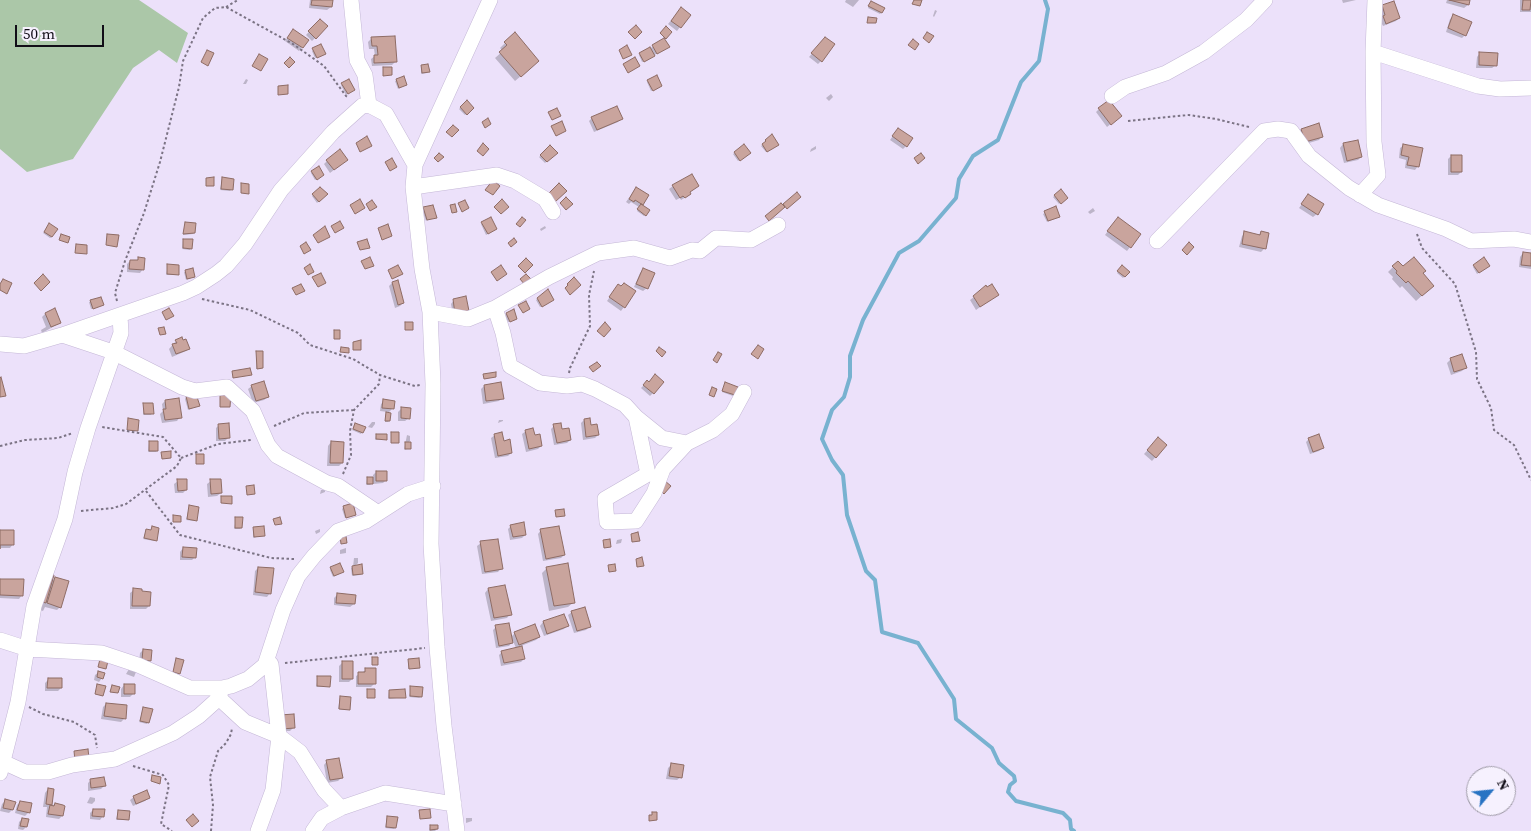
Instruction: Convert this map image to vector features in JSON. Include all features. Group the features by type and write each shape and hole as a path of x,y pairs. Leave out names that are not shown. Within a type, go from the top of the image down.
{"street":[{"path":"351,0 357,60 365,75 366,105"},
{"path":"457,831 444,726 431,544 433,384 430,312 422,269 413,187 415,165 490,0"},
{"path":"1112,96 1124,87 1166,73 1204,52 1246,20 1265,0"},
{"path":"1360,195 1378,175 1374,142 1373,52 1375,0"},
{"path":"1373,52 1478,86 1500,89 1531,88"},
{"path":"366,105 386,114 415,165"},
{"path":"0,344 24,346 62,335 120,316 196,287 226,266 245,244 281,190 334,132 366,105"},
{"path":"1157,241 1264,131 1278,128 1291,132 1309,156 1349,188 1378,205 1446,229 1472,242 1514,239 1531,242"},
{"path":"413,187 497,175 516,181 545,199 553,212"},
{"path":"430,312 468,319 495,308 548,277 598,252 634,248 670,258 692,250 700,251 716,238 751,240 778,224"},
{"path":"495,308 510,366 540,383 567,386 582,384 595,389 625,405 636,417 662,438 687,443"},
{"path":"120,316 121,333 88,428 75,472 65,519 34,606 18,702 1,767 25,772 48,772 72,765 109,760 173,733 199,716 220,693 248,679 265,665 283,610 298,576 338,531 366,521 408,494 433,486"},
{"path":"62,335 114,352 182,387 195,391 227,387 253,411 268,445 277,456 327,484 338,486 378,514"},
{"path":"648,474 605,499 607,522 636,521 654,493 663,469 687,443 713,430 732,414 744,392"},
{"path":"636,417 654,493"},
{"path":"0,640 28,649 102,653 138,665 190,688 220,693 233,711 245,722 279,736 300,752 324,790 341,808"},
{"path":"258,831 273,790 279,736 272,664"},
{"path":"313,831 322,818 341,808 385,793 454,804"}],"path":[{"path":"120,316 115,293 160,162 179,87 183,61 204,18 215,8 226,7 238,0"},
{"path":"226,7 293,44 324,66 346,96 366,105"},
{"path":"1128,121 1189,115 1216,119 1264,131"},
{"path":"1412,218 1422,248 1455,284 1476,352 1476,379 1491,408 1494,430 1514,445 1531,480"},
{"path":"567,386 570,368 590,326 589,295 598,252"},
{"path":"183,293 250,310 298,334 310,345 354,359 380,374 415,386 433,384"},
{"path":"338,486 350,455 350,431 354,410 378,384 380,374"},
{"path":"65,519 77,511 113,508 126,504 177,466 181,458 218,444 251,440 263,432 304,413 354,410"},
{"path":"0,446 25,440 58,438 96,426 163,437 181,458"},
{"path":"146,490 180,535 271,558 293,559 314,556"},
{"path":"272,664 437,647"},
{"path":"18,702 43,714 74,722 95,735 98,748 109,760 163,774 169,785 160,824 172,831"},
{"path":"212,831 213,806 210,777 218,751 231,734 233,711"}],"green space":[{"path":"0,0 139,0 188,33 177,63 159,50 133,68 73,159 27,172 0,149"}],"building":[{"path":"312,0 333,0 332,7 311,5"},
{"path":"914,0 922,0 920,6 912,4"},
{"path":"1449,0 1470,0 1469,5"},
{"path":"1523,0 1531,0 1530,10 1522,10"},
{"path":"871,1 885,8 882,13 868,6"},
{"path":"1394,1 1400,18 1386,24 1382,5"},
{"path":"681,7 691,15 681,28 671,21"},
{"path":"1453,14 1472,22 1466,36 1448,28"},
{"path":"868,17 877,18 876,23 867,23"},
{"path":"320,19 328,26 316,39 308,31"},
{"path":"636,25 642,32 635,39 628,32"},
{"path":"666,26 672,32 666,39 660,33"},
{"path":"293,29 309,40 303,48 287,38"},
{"path":"515,32 539,61 521,77 499,52 507,45 504,42"},
{"path":"927,32 934,36 929,43 923,38"},
{"path":"395,36 397,62 374,63 374,55 378,55 377,46 372,46 371,37"},
{"path":"825,37 835,44 822,62 811,53"},
{"path":"664,38 670,47 657,54 652,45"},
{"path":"913,39 919,44 915,50 908,45"},
{"path":"321,44 326,54 317,58 312,48"},
{"path":"627,45 632,55 623,59 619,50"},
{"path":"650,47 655,56 644,62 639,53"},
{"path":"207,50 214,53 208,66 201,62"},
{"path":"1479,52 1498,53 1497,66 1479,65"},
{"path":"259,54 268,59 261,71 252,66"},
{"path":"290,57 295,62 289,68 284,63"},
{"path":"635,57 640,66 628,73 623,64"},
{"path":"428,64 430,72 422,73 421,65"},
{"path":"383,67 392,67 392,75 383,76"},
{"path":"657,75 662,86 653,91 647,80"},
{"path":"404,76 407,85 399,88 396,79"},
{"path":"349,79 355,90 348,94 341,83"},
{"path":"288,85 288,94 278,95 278,86"},
{"path":"467,100 474,108 467,115 460,107"},
{"path":"1109,100 1122,116 1111,125 1098,108"},
{"path":"617,106 623,119 597,130 591,117"},
{"path":"557,108 561,116 552,120 548,112"},
{"path":"488,118 491,124 485,128 482,122"},
{"path":"562,121 566,131 556,136 551,126"},
{"path":"1319,123 1323,137 1305,142 1301,129"},
{"path":"453,125 459,130 452,137 446,132"},
{"path":"898,128 913,138 907,147 892,136"},
{"path":"772,134 779,145 767,152 762,144"},
{"path":"367,136 372,146 360,152 356,143"},
{"path":"1358,140 1362,157 1347,161 1343,143"},
{"path":"483,143 489,149 483,156 477,151"},
{"path":"744,144 751,153 740,161 734,152"},
{"path":"1403,144 1423,148 1419,167 1407,165 1409,157 1401,155"},
{"path":"550,145 558,153 547,162 540,155"},
{"path":"340,149 348,160 334,170 326,160"},
{"path":"439,153 444,157 438,162 434,158"},
{"path":"921,153 925,158 918,164 914,158"},
{"path":"1451,155 1462,155 1462,172 1451,172"},
{"path":"392,158 397,167 390,171 385,162"},
{"path":"319,166 324,175 317,180 311,171"},
{"path":"692,174 699,186 685,198 683,196 680,198 672,185"},
{"path":"214,177 214,186 206,186 206,178"},
{"path":"222,177 234,179 233,190 221,189"},
{"path":"493,180 500,186 493,195 485,190"},
{"path":"241,183 249,184 249,194 241,193"},
{"path":"559,183 567,191 555,202 548,194"},
{"path":"320,187 328,194 319,202 312,194"},
{"path":"636,187 649,195 643,205 629,199"},
{"path":"1061,189 1068,198 1061,204 1054,195"},
{"path":"797,192 801,197 787,209 783,204"},
{"path":"1308,194 1324,204 1318,215 1301,204"},
{"path":"566,197 573,204 566,210 560,203"},
{"path":"360,199 365,208 355,214 350,205"},
{"path":"502,199 509,207 501,214 494,207"},
{"path":"372,200 377,207 370,211 366,204"},
{"path":"465,200 469,208 462,212 458,203"},
{"path":"781,203 785,207 769,221 765,216"},
{"path":"455,204 457,212 452,213 450,205"},
{"path":"641,204 650,210 646,216 637,209"},
{"path":"433,205 437,218 427,220 423,207"},
{"path":"1056,206 1060,217 1048,221 1044,211"},
{"path":"491,217 497,229 488,234 481,222"},
{"path":"522,217 526,220 520,227 516,224"},
{"path":"1118,217 1141,234 1131,248 1107,231"},
{"path":"340,221 344,228 335,233 331,226"},
{"path":"185,222 196,223 195,233 183,234"},
{"path":"49,223 58,229 52,237 44,232"},
{"path":"388,224 392,236 382,240 378,228"},
{"path":"325,226 330,237 318,243 313,235"},
{"path":"1244,231 1260,235 1261,231 1269,233 1266,249 1242,244"},
{"path":"61,234 70,237 68,243 59,240"},
{"path":"107,234 119,235 117,247 106,245"},
{"path":"514,238 517,242 511,247 508,243"},
{"path":"183,239 193,239 192,249 183,248"},
{"path":"367,239 370,248 360,250 357,242"},
{"path":"306,242 311,250 304,254 300,246"},
{"path":"1189,242 1194,247 1187,255 1182,250"},
{"path":"76,244 87,245 87,254 75,253"},
{"path":"1523,252 1531,253 1531,266 1521,265"},
{"path":"138,257 145,258 144,270 129,269 130,260 138,260"},
{"path":"370,257 374,266 365,269 361,261"},
{"path":"1414,257 1426,271 1423,273 1434,286 1422,296 1408,281 1406,283 1396,273 1397,271 1392,266 1398,261 1403,266"},
{"path":"1484,257 1490,266 1479,273 1473,265"},
{"path":"526,258 533,265 525,273 518,266"},
{"path":"167,264 179,265 179,275 167,274"},
{"path":"310,264 314,272 308,275 304,268"},
{"path":"398,265 403,274 392,279 388,270"},
{"path":"501,265 507,274 497,281 491,272"},
{"path":"1122,265 1130,272 1125,277 1117,271"},
{"path":"193,268 195,277 187,279 185,270"},
{"path":"643,268 655,273 648,289 636,284"},
{"path":"321,273 326,283 318,287 312,277"},
{"path":"43,274 50,282 41,291 34,283"},
{"path":"526,274 531,279 525,285 520,279"},
{"path":"574,277 581,285 570,295 565,288"},
{"path":"3,279 12,283 7,294 0,290 0,284"},
{"path":"398,280 404,303 398,305 392,282"},
{"path":"624,283 636,291 625,308 609,297 618,284 621,286"},
{"path":"301,284 305,291 296,295 292,288"},
{"path":"992,284 999,295 980,307 973,296 986,285 987,287"},
{"path":"548,289 554,300 542,307 537,298"},
{"path":"466,296 469,311 455,314 453,299"},
{"path":"101,297 104,305 93,309 90,300"},
{"path":"526,301 530,309 523,313 518,305"},
{"path":"55,308 61,323 51,327 45,313"},
{"path":"169,308 174,316 166,320 162,312"},
{"path":"514,309 517,319 510,322 506,313"},
{"path":"405,322 413,322 413,330 405,330"},
{"path":"605,322 611,329 604,337 597,331"},
{"path":"164,327 166,334 160,335 158,328"},
{"path":"334,330 340,330 340,339 334,339"},
{"path":"182,337 183,340 186,339 190,349 176,354 172,344 177,343 175,340"},
{"path":"361,340 361,350 353,350 353,342"},
{"path":"758,345 764,349 758,359 751,354"},
{"path":"341,347 349,348 349,353 340,352"},
{"path":"659,347 666,352 662,357 656,351"},
{"path":"256,351 263,351 263,368 257,369"},
{"path":"718,352 722,354 717,363 713,360"},
{"path":"1462,354 1467,368 1454,372 1450,358"},
{"path":"597,362 601,366 593,372 589,367"},
{"path":"250,368 252,375 233,378 232,371"},
{"path":"496,372 496,377 484,379 483,374"},
{"path":"655,374 664,382 654,394 643,385 647,380 649,382"},
{"path":"0,378 6,396 0,397"},
{"path":"264,381 269,397 256,401 251,385"},
{"path":"501,382 504,399 486,401 484,385"},
{"path":"725,382 738,387 735,395 722,391"},
{"path":"712,387 717,389 714,397 709,395"},
{"path":"220,392 231,393 230,407 220,407"},
{"path":"196,394 200,406 189,409 186,396"},
{"path":"179,398 182,418 165,420 163,409 166,409 165,400"},
{"path":"383,399 395,401 394,409 382,408"},
{"path":"143,403 153,403 154,414 144,414"},
{"path":"401,407 411,408 410,419 401,418"},
{"path":"386,412 391,413 390,421 385,421"},
{"path":"128,418 139,420 138,431 127,430"},
{"path":"590,418 591,425 597,424 599,435 586,437 584,419"},
{"path":"229,423 230,438 219,439 218,424"},
{"path":"355,423 366,427 363,433 353,429"},
{"path":"561,423 562,429 569,428 571,440 557,443 553,424"},
{"path":"533,428 535,435 540,434 542,446 529,449 525,430"},
{"path":"391,432 399,432 399,443 391,443"},
{"path":"502,432 504,441 510,439 512,453 498,456 494,434"},
{"path":"376,434 387,434 387,440 376,439"},
{"path":"1319,434 1324,448 1313,452 1308,438"},
{"path":"1158,437 1167,445 1156,458 1147,450"},
{"path":"149,441 158,441 158,451 149,451"},
{"path":"331,441 344,442 343,463 330,463"},
{"path":"405,442 411,442 411,449 405,449"},
{"path":"171,451 171,458 162,459 161,452"},
{"path":"196,454 204,454 204,464 196,464"},
{"path":"376,471 387,471 387,481 376,481"},
{"path":"367,477 373,477 373,484 367,484"},
{"path":"177,479 187,479 187,490 178,491"},
{"path":"210,479 221,479 222,493 211,494"},
{"path":"665,481 671,486 664,494 659,489"},
{"path":"254,485 255,494 247,495 246,486"},
{"path":"221,496 232,496 232,504 221,503"},
{"path":"353,503 356,515 346,518 343,506"},
{"path":"189,505 199,507 197,521 187,519"},
{"path":"564,509 565,516 556,517 555,510"},
{"path":"173,515 181,516 181,522 173,522"},
{"path":"235,517 243,517 242,528 235,528"},
{"path":"280,517 282,524 275,525 273,519"},
{"path":"524,522 526,535 513,537 510,525"},
{"path":"152,526 159,528 157,541 144,538 146,529 151,530"},
{"path":"264,526 265,536 254,537 253,527"},
{"path":"559,526 565,555 546,559 540,529"},
{"path":"0,530 14,530 14,545 0,545"},
{"path":"638,532 640,541 632,542 631,534"},
{"path":"340,536 346,536 347,543 341,544"},
{"path":"498,539 503,569 485,572 480,541"},
{"path":"610,539 611,547 604,548 603,540"},
{"path":"183,547 197,548 196,558 182,557"},
{"path":"642,557 644,566 637,567 636,559"},
{"path":"340,563 344,572 334,576 330,567"},
{"path":"568,563 575,603 554,606 546,567"},
{"path":"362,564 363,574 353,575 352,566"},
{"path":"615,564 616,571 609,572 608,565"},
{"path":"258,567 274,568 271,594 255,592"},
{"path":"47,573 54,575 46,603 39,601"},
{"path":"55,577 69,581 61,608 47,603"},
{"path":"0,579 24,579 23,596 0,595"},
{"path":"505,585 512,615 494,618 488,588"},
{"path":"133,588 151,592 150,606 132,606"},
{"path":"337,593 356,595 355,604 336,603"},
{"path":"585,607 591,627 577,631 571,611"},
{"path":"564,614 569,626 547,634 543,621"},
{"path":"509,623 513,643 499,646 495,625"},
{"path":"535,624 540,637 519,645 514,632"},
{"path":"522,646 525,659 504,663 501,651"},
{"path":"143,649 152,650 151,661 142,660"},
{"path":"372,657 378,657 378,665 372,665"},
{"path":"176,658 184,660 180,674 173,672"},
{"path":"419,658 420,668 409,669 408,659"},
{"path":"100,659 108,661 106,669 98,667"},
{"path":"342,661 353,661 353,679 342,679"},
{"path":"365,668 376,668 376,684 358,684 358,672 365,672"},
{"path":"98,671 105,673 103,679 97,677"},
{"path":"317,676 331,676 330,687 317,686"},
{"path":"48,678 62,678 62,688 47,688"},
{"path":"97,684 106,686 103,696 95,694"},
{"path":"124,684 135,684 135,694 124,694"},
{"path":"112,685 120,687 118,693 110,692"},
{"path":"410,686 423,687 422,697 410,696"},
{"path":"367,689 375,689 375,698 367,698"},
{"path":"405,689 406,698 389,698 389,690"},
{"path":"340,696 351,697 350,710 339,709"},
{"path":"106,703 127,705 126,719 104,716"},
{"path":"143,707 153,709 149,723 140,721"},
{"path":"294,714 295,728 281,729 280,715"},
{"path":"88,749 89,758 75,761 74,751"},
{"path":"339,758 343,778 330,780 326,760"},
{"path":"671,763 684,765 682,778 669,776"},
{"path":"152,775 161,777 160,784 151,781"},
{"path":"104,777 106,786 91,788 90,779"},
{"path":"48,788 54,789 52,805 46,804"},
{"path":"147,790 150,798 136,804 133,796"},
{"path":"5,799 16,802 13,810 3,808"},
{"path":"20,801 32,803 30,813 17,810"},
{"path":"55,803 65,806 63,816 48,814 50,805 54,806"},
{"path":"93,809 105,809 104,817 92,816"},
{"path":"430,809 431,818 420,819 419,810"},
{"path":"118,810 130,811 129,820 117,819"},
{"path":"652,812 657,812 657,820 649,821 649,815 652,815"},
{"path":"193,814 199,821 192,827 186,820"},
{"path":"387,816 398,817 396,828 386,827"},
{"path":"22,818 29,819 27,827 20,826"},
{"path":"430,825 438,825 438,829 430,830"}],"waterway":[{"path":"1045,0 1048,9 1039,61 1021,82 998,140 973,156 959,179 956,198 919,241 899,253 863,320 850,356 850,377 844,397 832,410 822,439 832,460 843,475 847,515 866,571 875,580 882,632 918,643 954,699 956,719 992,748 999,763 1014,776 1015,781 1010,785 1008,792 1016,801 1063,813 1070,820 1071,829 1074,831"}]}
